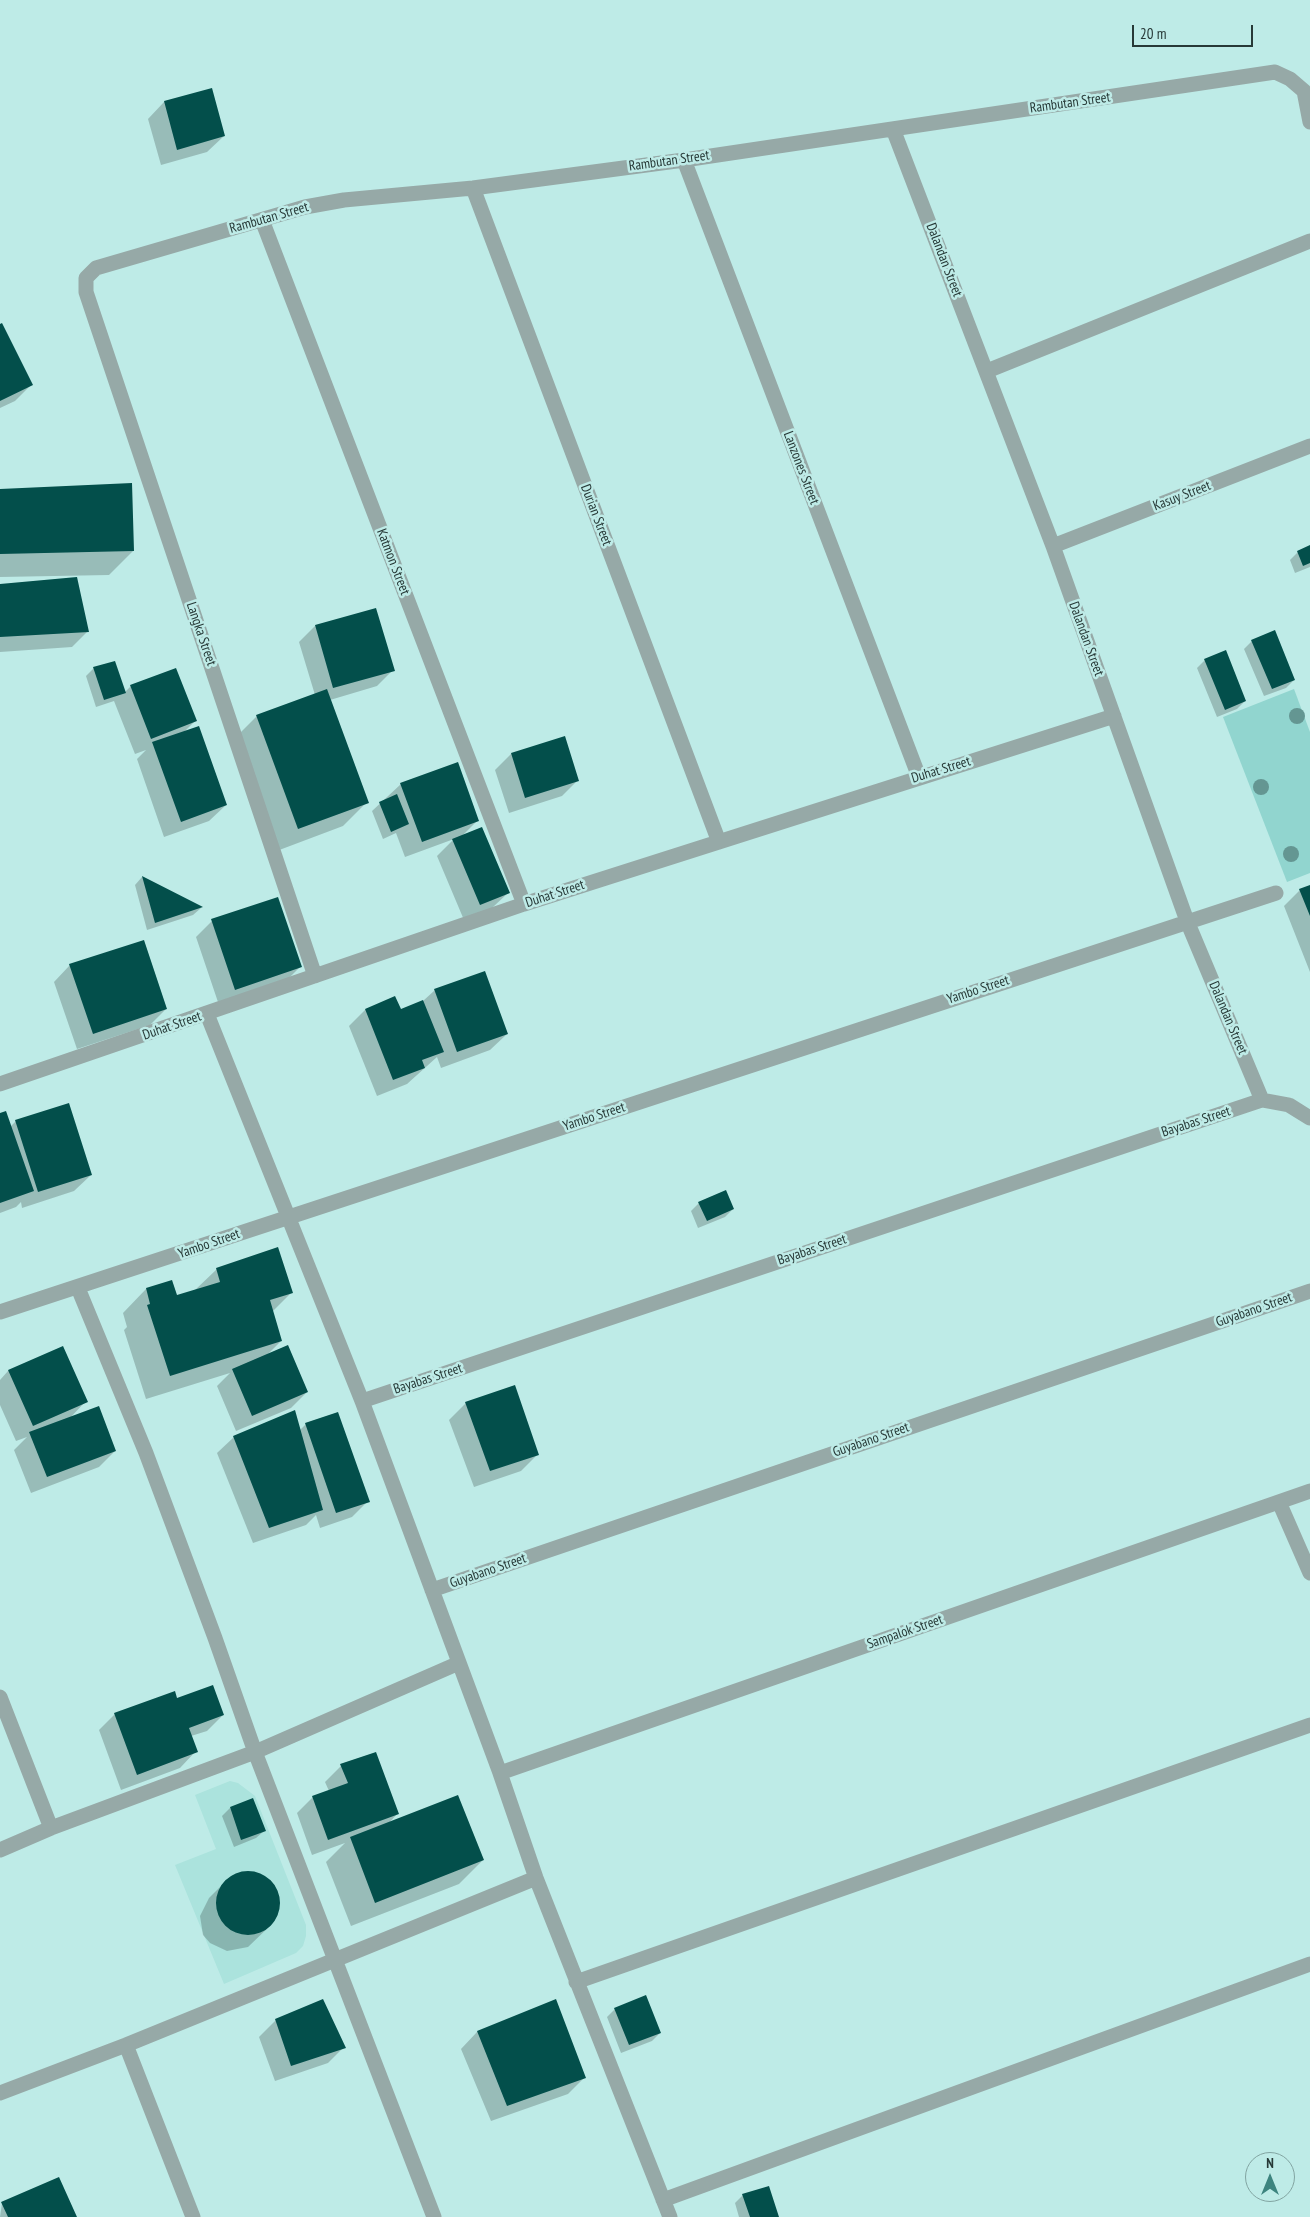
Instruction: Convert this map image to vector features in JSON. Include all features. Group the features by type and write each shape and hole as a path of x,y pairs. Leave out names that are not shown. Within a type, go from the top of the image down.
{"street":[{"name":"Rambutan Street","path":"86,292 86,278 96,268 305,207 344,200 473,188 684,160 1275,72 1290,79 1304,91 1310,122"},
{"name":"Dalandan Street","path":"893,129 1053,546 1187,921 1262,1100"},
{"name":"Lanzones Street","path":"684,160 919,777"},
{"name":"Durian Street","path":"473,188 719,842"},
{"name":"Katmon Street","path":"262,220 524,904"},
{"path":"987,371 1310,241"},
{"name":"Langka Street","path":"86,292 316,976"},
{"name":"Kasuy Street","path":"1053,546 1310,446"},
{"name":"Duhat Street","path":"0,1084 524,904 1114,716"},
{"name":"Yambo Street","path":"0,1312 78,1288 1276,893"},
{"path":"207,1014 287,1218 362,1401 500,1773 536,1878 670,2217"},
{"path":"1262,1100 1289,1105 1310,1118"},
{"name":"Bayabas Street","path":"362,1401 1262,1100"},
{"path":"78,1288 146,1453 215,1638 254,1752 336,1959 434,2217"},
{"name":"Guyabano Street","path":"432,1590 1310,1291"},
{"name":"Sampalok Street","path":"500,1773 1310,1491"},
{"path":"1279,1502 1310,1573"},
{"path":"0,1850 52,1828 254,1752 459,1663"},
{"path":"0,1697 52,1828"},
{"path":"576,1982 1310,1725"},
{"path":"0,2093 126,2045 536,1878"},
{"path":"663,2200 1310,1964"},
{"path":"126,2045 193,2217"}],"shaded area":[{"path":"1294,689 1310,732 1310,873 1287,882 1223,717"},
{"path":"230,1781 238,1783 255,1796 306,1925 306,1936 303,1946 296,1953 224,1984 175,1865 216,1849 195,1795"}],"building":[{"path":"212,88 225,136 177,150 164,101"},
{"path":"2,323 33,385 0,401 0,324"},
{"path":"132,483 134,551 0,554 0,489"},
{"path":"1310,545 1310,563 1303,566 1297,551"},
{"path":"77,577 89,632 0,637 0,584"},
{"path":"376,608 395,671 333,688 315,625"},
{"path":"1275,630 1295,680 1272,689 1251,640"},
{"path":"1226,650 1246,701 1225,710 1204,659"},
{"path":"115,661 126,693 104,700 93,667"},
{"path":"176,668 197,721 151,739 130,685"},
{"path":"327,689 369,803 298,829 256,715"},
{"path":"199,726 227,805 181,822 152,742"},
{"path":"565,736 579,781 525,798 511,753"},
{"path":"458,762 479,821 422,842 400,783"},
{"path":"397,794 409,824 391,832 379,802"},
{"path":"482,827 510,893 480,905 452,839"},
{"path":"142,876 203,907 155,923"},
{"path":"1310,885 1310,916 1299,889"},
{"path":"278,897 302,967 235,990 211,919"},
{"path":"144,940 167,1009 93,1034 69,964"},
{"path":"485,971 508,1034 457,1052 434,989"},
{"path":"395,996 401,1009 423,1000 444,1052 422,1060 425,1068 393,1080 365,1009"},
{"path":"69,1103 92,1175 38,1192 15,1120"},
{"path":"6,1111 34,1191 0,1203 0,1113"},
{"path":"726,1190 734,1209 707,1221 698,1202"},
{"path":"278,1247 293,1293 270,1300 282,1341 170,1376 147,1305 150,1304 146,1288 172,1280 177,1295 220,1282 216,1268"},
{"path":"288,1345 308,1392 252,1416 232,1369"},
{"path":"63,1346 88,1402 33,1426 8,1370"},
{"path":"515,1385 539,1455 490,1471 465,1402"},
{"path":"99,1406 116,1451 47,1477 29,1432"},
{"path":"295,1410 323,1510 269,1528 233,1436"},
{"path":"338,1412 370,1502 336,1513 305,1423"},
{"path":"213,1685 224,1715 189,1728 198,1752 137,1775 114,1713 175,1691 177,1698"},
{"path":"376,1752 399,1814 328,1840 312,1796 348,1783 340,1764"},
{"path":"458,1795 484,1860 375,1903 350,1837"},
{"path":"253,1798 266,1831 241,1840 230,1807"},
{"path":"242,1871 254,1871 271,1880 278,1891 280,1903 278,1915 271,1926 254,1935 242,1935 230,1930 221,1921 216,1909 216,1897 221,1885 230,1876"},
{"path":"646,1995 661,2033 629,2045 614,2008"},
{"path":"323,1999 346,2048 291,2066 275,2019"},
{"path":"556,1999 586,2078 507,2106 477,2031"},
{"path":"59,2177 77,2217 8,2217 1,2202"},
{"path":"769,2186 779,2217 750,2217 742,2194"}]}
